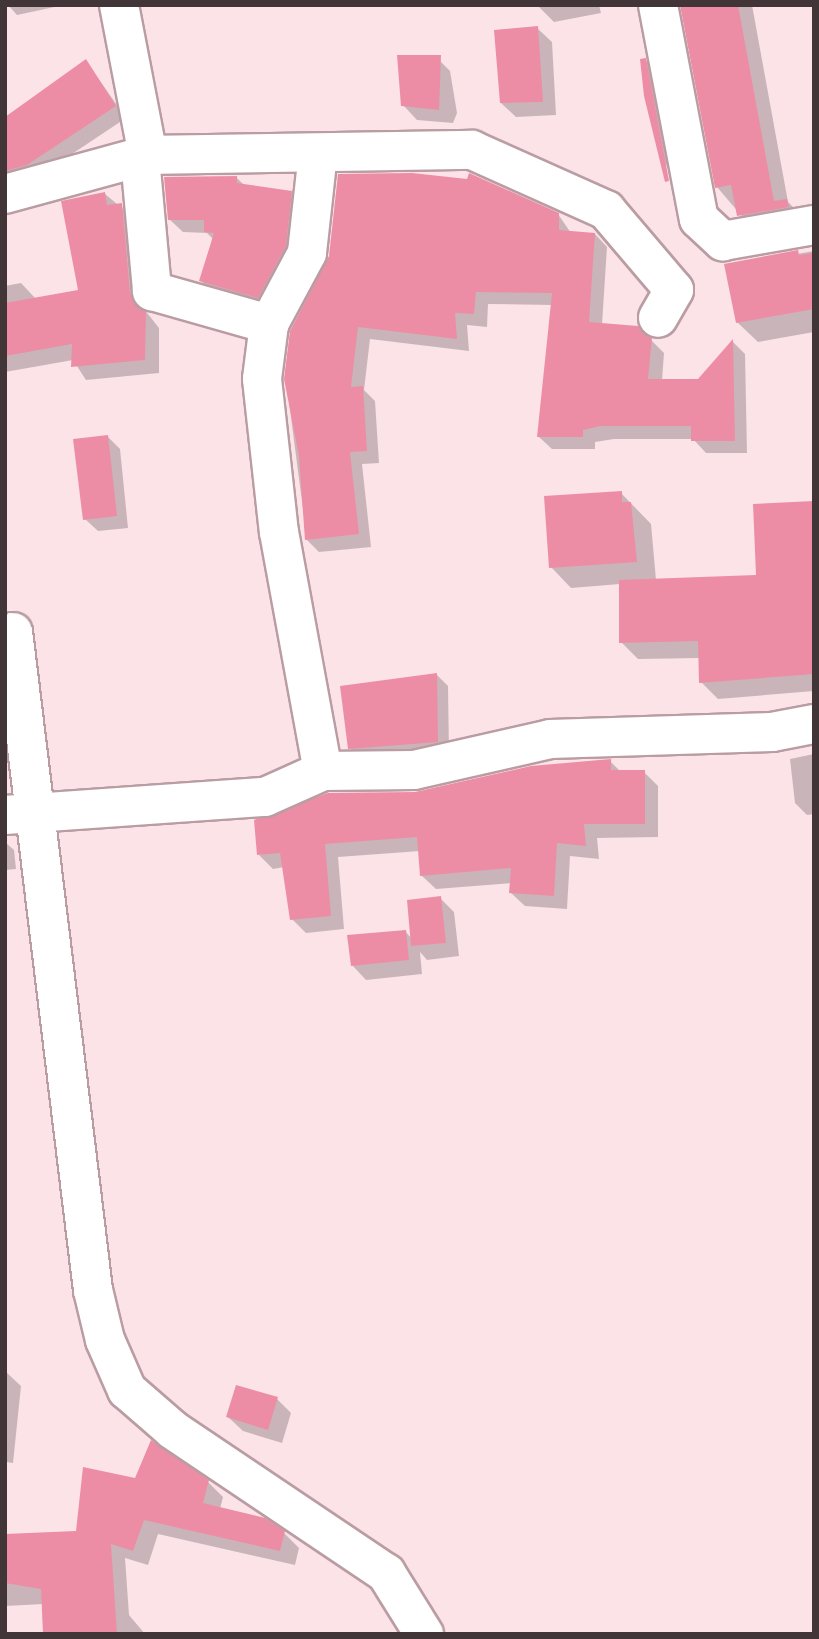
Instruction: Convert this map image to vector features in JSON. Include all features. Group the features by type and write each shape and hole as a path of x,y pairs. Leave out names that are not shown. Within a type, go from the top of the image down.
{"street":[{"path":"119,5 144,157 152,291 269,324"},
{"path":"659,5 699,219 723,241 814,225"},
{"path":"5,194 144,157 472,150 606,210 674,290 658,318"},
{"path":"318,153 307,253 269,324 262,379 279,532 323,771"},
{"path":"13,632 20,813 93,1290 127,1390 173,1430 386,1573 424,1634"},
{"path":"20,813 265,797 323,771 414,770 550,739 772,732 814,724"}],"building":[{"path":"680,5 738,5 774,201 787,199 789,207 737,216 731,185 715,188"},
{"path":"538,26 543,102 500,103 494,30"},
{"path":"397,55 441,55 439,110 401,106"},
{"path":"646,58 669,181 665,182 644,96 640,59"},
{"path":"86,59 116,106 27,165 5,171 5,117"},
{"path":"412,173 467,179 469,173 559,213 559,230 595,233 589,322 638,326 652,338 648,379 698,379 733,339 735,441 691,441 691,426 600,426 583,430 583,437 537,437 552,293 476,292 474,314 455,313 457,339 358,327 351,387 363,386 367,451 350,452 359,534 305,540 299,456 284,379 290,331 329,256 338,174"},
{"path":"237,176 237,183 292,191 286,246 258,298 199,281 214,233 204,232 204,220 168,220 164,177"},
{"path":"105,192 107,205 122,203 130,293 146,312 145,360 71,367 72,344 5,356 5,303 78,290 61,201"},
{"path":"798,250 799,255 814,253 814,309 736,323 724,264"},
{"path":"108,435 117,516 83,520 73,439"},
{"path":"622,491 622,502 631,502 637,562 549,568 544,496"},
{"path":"814,501 814,674 699,683 698,641 619,643 619,580 756,575 753,504"},
{"path":"437,673 438,742 348,749 340,686"},
{"path":"611,759 611,770 645,770 645,824 584,824 586,846 557,843 554,896 509,893 511,868 420,876 417,837 325,844 331,916 290,920 280,853 257,855 254,820 328,793 415,792 531,766"},
{"path":"441,896 446,943 411,946 407,900"},
{"path":"406,930 409,960 351,966 347,935"},
{"path":"236,1385 278,1397 268,1430 226,1417"},
{"path":"151,1440 209,1480 203,1503 265,1518 285,1531 280,1551 144,1520 133,1551 111,1544 117,1634 43,1634 41,1589 5,1583 5,1534 76,1531 83,1467 135,1478"}]}
